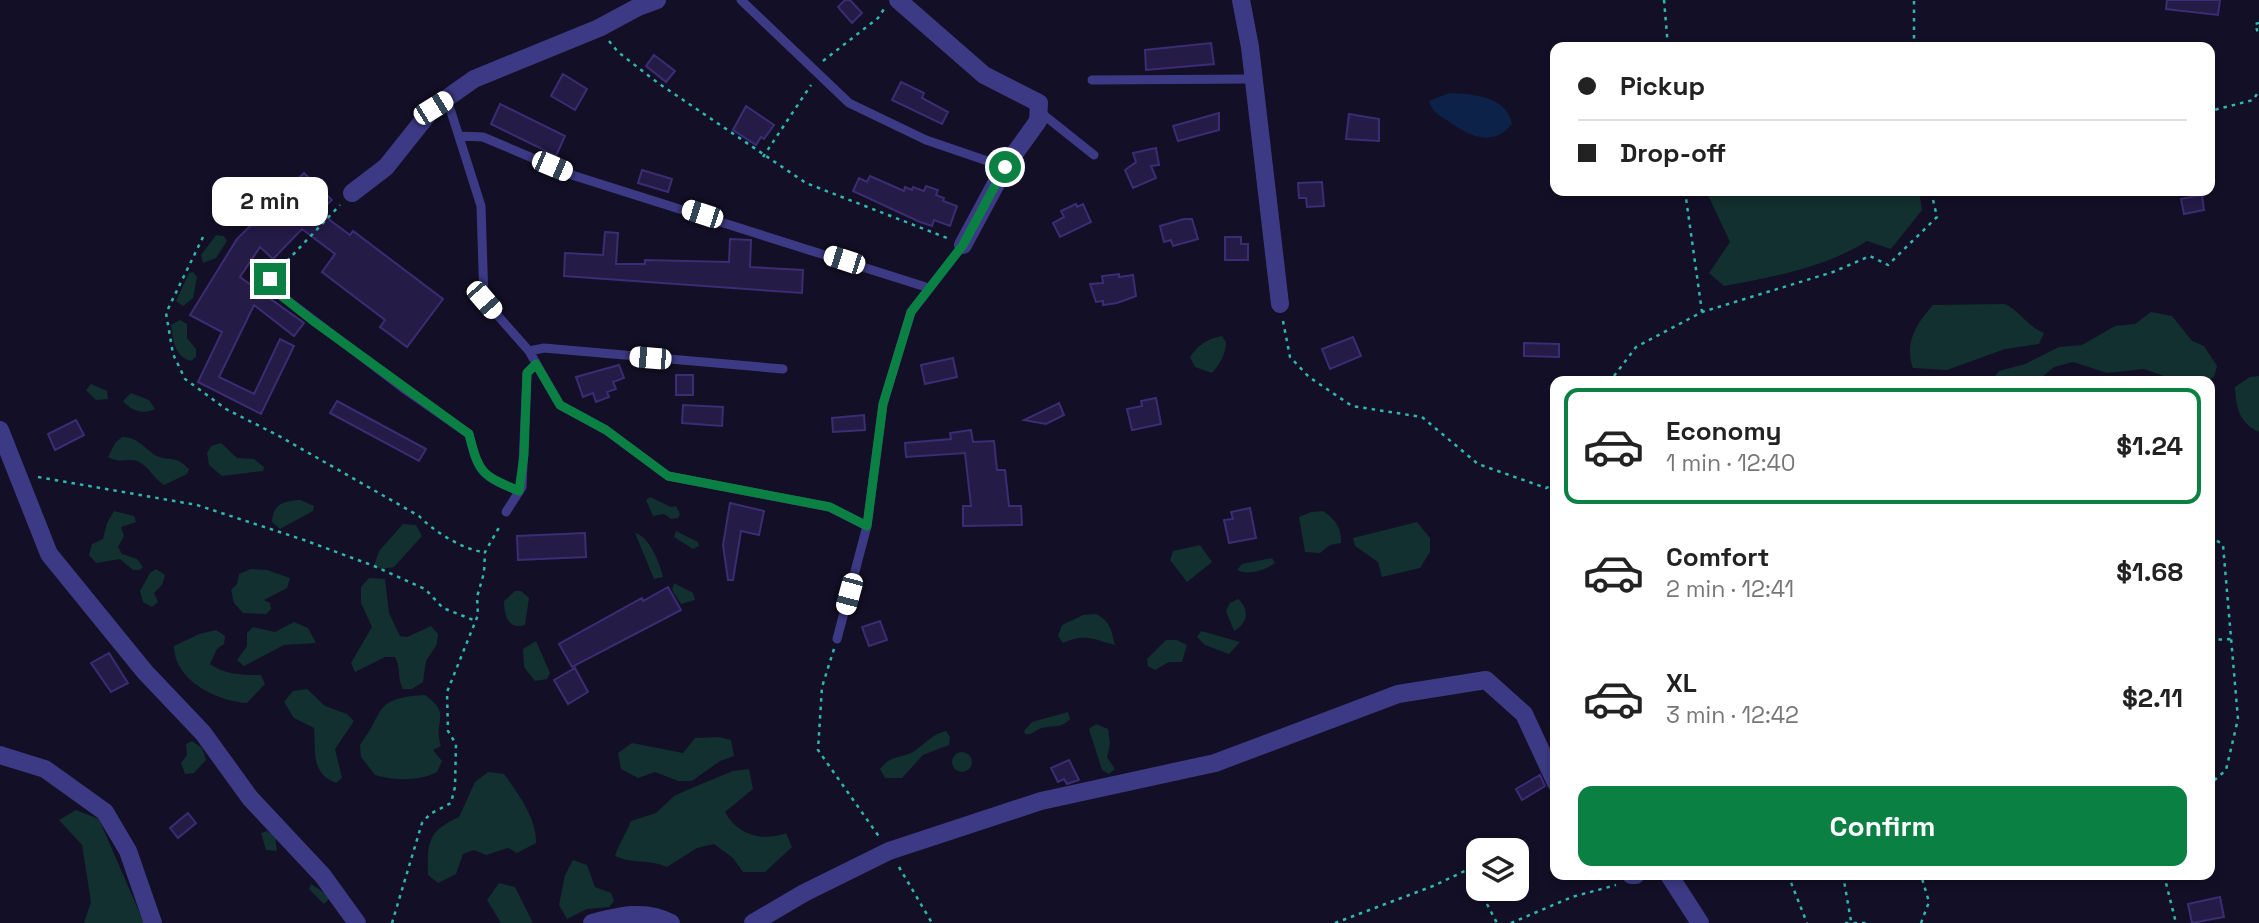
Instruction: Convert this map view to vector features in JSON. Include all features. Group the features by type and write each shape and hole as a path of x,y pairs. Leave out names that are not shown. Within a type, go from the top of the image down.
{"street":[{"path":"352,193 386,167 433,108 474,79 599,28 636,3 657,0"},
{"path":"898,0 984,75 1032,97 1039,103 1038,121 1005,167 963,245"},
{"path":"1241,0 1280,304"},
{"path":"0,430 49,554 145,672 203,733 250,798 323,876 357,923"},
{"path":"753,923 804,893 889,851 1041,801 1215,763 1398,694 1486,680 1524,714 1550,770"},
{"path":"0,755 45,769 105,812 128,851 153,923"},
{"path":"1671,880 1700,923"},
{"path":"592,923 625,914 658,916 671,923"}],"lane":[{"path":"741,0 849,103 926,140 1005,167"},
{"path":"1092,80 1253,79"},
{"path":"447,99 481,206 484,300 529,351 560,405 606,430 668,476 830,507 867,526"},
{"path":"1040,112 1094,155"},
{"path":"458,136 483,136 575,176 929,288"},
{"path":"837,639 867,526 883,404 911,312 963,245"},
{"path":"278,271 270,279 274,290 402,388 469,434 475,462 482,471 519,491"},
{"path":"529,351 544,348 783,369"},
{"path":"506,512 519,491 524,455 527,373 536,364"}],"path":[{"path":"1664,0 1668,42"},
{"path":"1914,0 1914,42"},
{"path":"2259,23 2255,24 2259,36"},
{"path":"599,28 618,52 658,83 806,183 963,245"},
{"path":"2215,110 2253,100 2259,91"},
{"path":"278,271 352,193"},
{"path":"1686,196 1702,312"},
{"path":"1614,376 1636,347 1702,312 1833,272 1870,256 1888,265 1937,217 1932,196"},
{"path":"203,237 166,313 173,354 185,379 226,409 419,516 433,530 452,537 471,551 485,552"},
{"path":"1280,304 1290,357 1309,377 1353,406 1422,417 1478,464 1546,488 1550,486"},
{"path":"18,474 197,505 374,566 425,590 443,608 476,621"},
{"path":"391,923 422,823 430,814 451,803 455,787 456,744 448,731 447,692 476,621 485,552 498,533 506,512"},
{"path":"2215,540 2222,545 2238,719 2226,769 2215,779"},
{"path":"837,639 822,687 818,750 889,851 932,923"},
{"path":"2215,640 2231,639"},
{"path":"1335,923 1433,886 1466,870"},
{"path":"1511,923 1572,897 1621,884 1626,880"},
{"path":"1790,880 1807,923"},
{"path":"1844,880 1851,921"},
{"path":"1921,923 1929,902 1923,880"},
{"path":"2165,880 2176,923"},
{"path":"1485,901 1497,923"},
{"path":"1845,923 1870,923"}],"green space":[{"path":"1708,196 1920,196 1922,210 1891,249 1867,241 1816,265 1724,286 1709,273 1730,242"},
{"path":"247,199 253,205 253,213 249,217 235,218 234,210"},
{"path":"216,235 224,236 227,241 216,258 203,263 201,255"},
{"path":"193,272 197,277 193,298 183,306 176,301 189,273"},
{"path":"2005,304 2044,333 2039,344 2005,349 1947,370 1913,368 1910,350 1913,334 1933,305"},
{"path":"2151,312 2172,316 2192,341 2204,346 2217,366 2214,376 2164,376 2144,369 2107,373 2073,362 2054,367 2043,376 1995,376 1999,371 2025,364 2059,347 2082,345 2115,326 2135,324"},
{"path":"180,320 187,324 187,338 196,349 196,357 191,361 181,355 174,342 171,325"},
{"path":"1222,336 1226,342 1225,351 1212,373 1195,367 1190,357 1196,349 1207,341"},
{"path":"2259,376 2259,432 2247,424 2240,414 2235,387 2250,377"},
{"path":"91,384 107,391 108,399 96,400 86,390"},
{"path":"131,393 149,400 155,409 142,412 130,407 123,401"},
{"path":"122,437 137,441 157,456 180,461 189,469 187,474 164,485 141,463 108,457 115,443"},
{"path":"221,443 237,458 254,459 264,467 263,471 222,476 209,465 207,453 211,446"},
{"path":"650,497 671,507 676,506 680,514 678,518 671,519 664,514 653,516 646,500"},
{"path":"300,500 314,506 313,511 280,529 272,522 277,507 289,501"},
{"path":"114,511 134,516 136,522 121,527 124,536 118,547 122,554 137,559 143,567 140,570 133,570 120,559 96,563 89,555 92,544 103,539 107,523"},
{"path":"1323,511 1337,524 1341,543 1330,545 1320,553 1305,552 1299,517"},
{"path":"1417,522 1430,538 1430,552 1420,568 1382,577 1378,562 1355,546 1353,538"},
{"path":"403,524 416,525 422,536 394,567 381,569 374,566 379,551"},
{"path":"676,531 698,542 699,546 693,549 674,537"},
{"path":"635,533 649,545 657,558 663,577 654,579"},
{"path":"1200,545 1212,562 1187,582 1170,560 1173,551"},
{"path":"1272,558 1275,563 1261,570 1237,570 1242,564"},
{"path":"156,569 165,575 162,585 154,593 158,602 152,607 143,602 140,591 150,573"},
{"path":"251,569 267,570 290,578 287,588 264,600 270,603 271,609 266,614 243,613 234,603 231,590 237,584 239,574"},
{"path":"369,578 385,579 389,613 400,636 407,637 431,626 438,634 437,644 426,661 423,682 412,689 403,689 395,657 385,657 355,672 351,663 372,627 361,603 361,587"},
{"path":"674,583 693,593 695,600 681,604 672,590"},
{"path":"515,591 521,591 529,598 525,625 515,625 506,616 504,601"},
{"path":"1238,599 1246,616 1234,631 1226,611 1230,603"},
{"path":"1096,614 1108,623 1115,645 1083,638 1063,643 1058,636 1062,625 1083,615"},
{"path":"294,622 308,628 316,643 284,645 244,666 237,660 247,646 247,633 253,627 275,632"},
{"path":"216,630 225,636 224,644 217,649 210,664 228,672 261,675 265,684 247,703 223,698 199,687 181,669 176,658 174,646 199,634"},
{"path":"1201,631 1240,642 1229,654 1205,645 1197,637"},
{"path":"1166,640 1177,640 1187,645 1182,662 1169,662 1155,670 1148,666 1147,659"},
{"path":"536,641 550,673 547,679 535,681 524,667 523,649"},
{"path":"307,689 325,706 347,714 354,721 335,749 342,778 336,783 328,779 318,767 314,728 294,718 284,702 293,691"},
{"path":"425,695 438,708 440,714 441,746 433,750 442,761 437,772 407,779 375,775 361,757 360,745 378,715 388,703 397,699"},
{"path":"1068,712 1070,719 1063,724 1025,734 1024,731 1032,722"},
{"path":"1096,724 1108,729 1110,744 1107,757 1115,769 1109,774 1102,770 1089,729"},
{"path":"946,731 950,737 949,745 923,755 902,778 885,778 880,769 885,764 911,753 933,736"},
{"path":"719,737 731,740 734,756 720,761 692,781 678,781 655,772 638,778 621,769 618,753 632,743 683,753 695,738"},
{"path":"192,741 202,748 206,760 194,773 185,774 181,763 187,755 186,744"},
{"path":"962,752 969,755 972,762 969,769 962,772 955,769 952,762 955,755"},
{"path":"749,769 753,789 725,812 736,826 751,834 768,837 786,833 792,847 765,872 743,872 733,858 714,844 697,848 667,867 615,856 631,821 656,813 674,796 694,787 733,771"},
{"path":"488,772 504,774 515,789 530,816 536,843 517,853 508,848 486,855 474,850 463,854 456,874 438,883 428,875 428,854 432,839 441,827 459,817 475,782"},
{"path":"76,810 99,819 144,923 84,923 91,902 82,845 59,820"},
{"path":"267,831 275,836 277,851 266,850 261,833"},
{"path":"573,860 587,865 595,887 611,893 614,901 609,907 587,909 567,919 559,905 565,875"},
{"path":"499,883 515,887 533,923 501,923 487,900"},
{"path":"311,884 331,897 324,904 309,889"}],"water":[{"path":"1449,93 1488,98 1503,107 1512,124 1497,136 1488,138 1472,135 1439,115 1430,105 1429,101"}],"building":[{"path":"845,0 850,0 862,13 852,23 838,7"},
{"path":"2167,0 2220,0 2218,15 2166,9"},
{"path":"1211,43 1214,64 1146,70 1145,50"},
{"path":"654,55 675,71 666,82 646,66"},
{"path":"563,74 587,89 575,110 551,96"},
{"path":"901,82 924,93 922,98 948,112 942,124 892,100"},
{"path":"500,104 565,136 556,156 491,124"},
{"path":"746,106 774,125 756,145 733,130"},
{"path":"1219,113 1219,130 1178,141 1173,126"},
{"path":"1349,114 1379,119 1379,141 1346,139"},
{"path":"1156,148 1159,165 1151,166 1156,178 1133,188 1125,170 1136,162 1133,153"},
{"path":"642,170 672,179 668,192 638,183"},
{"path":"304,173 332,200 319,212 350,235 353,231 443,299 407,347 380,327 385,320 322,272 335,254 302,229 273,259 260,247 240,277 304,323 294,336 254,305 219,377 254,394 280,339 294,346 261,414 198,382 222,332 190,315 237,239"},
{"path":"870,176 904,191 905,187 912,190 913,187 924,191 926,186 938,190 936,195 944,198 943,201 957,206 950,226 934,220 932,226 920,222 853,191 859,178 867,182"},
{"path":"1322,182 1324,206 1307,207 1306,198 1299,198 1298,183"},
{"path":"2202,196 2204,210 2184,214 2181,199"},
{"path":"1076,204 1077,207 1083,204 1091,222 1060,237 1053,223 1064,217 1061,211"},
{"path":"1192,219 1198,239 1173,246 1171,240 1164,242 1160,226"},
{"path":"605,232 618,233 616,264 645,264 645,260 729,262 730,239 751,240 750,267 803,270 802,293 564,276 565,253 603,255"},
{"path":"1225,237 1241,237 1241,244 1248,244 1248,260 1225,260"},
{"path":"1119,274 1119,277 1133,275 1136,296 1117,303 1103,305 1103,301 1096,302 1090,284 1103,283 1102,276"},
{"path":"1353,337 1361,356 1330,369 1322,349"},
{"path":"1524,343 1559,344 1559,357 1524,356"},
{"path":"953,358 957,377 925,384 921,365"},
{"path":"619,365 624,378 613,382 616,389 607,392 609,397 596,402 593,393 583,397 576,377"},
{"path":"676,375 693,375 693,395 676,395"},
{"path":"1156,398 1161,424 1132,430 1127,409 1142,406 1141,401"},
{"path":"337,401 426,449 419,461 330,413"},
{"path":"1059,403 1064,415 1046,424 1024,420"},
{"path":"683,405 723,407 722,426 682,423"},
{"path":"864,415 865,430 833,432 832,418"},
{"path":"76,420 84,435 55,450 48,434"},
{"path":"971,430 973,442 994,441 997,470 1005,470 1009,506 1021,506 1022,525 963,526 963,506 971,506 965,453 906,457 905,443 951,439 950,433"},
{"path":"730,503 764,511 759,535 741,531 733,580 728,580 723,545"},
{"path":"1250,508 1256,538 1229,543 1224,520 1233,519 1231,512"},
{"path":"585,533 586,557 518,560 517,536"},
{"path":"668,587 681,610 572,667 559,644 642,598 643,601"},
{"path":"880,621 887,640 869,646 862,627"},
{"path":"109,653 128,683 111,692 91,663"},
{"path":"575,668 588,692 568,704 554,680"},
{"path":"1069,760 1079,780 1067,784 1064,779 1058,782 1051,768"},
{"path":"1540,775 1545,786 1522,800 1516,789"},
{"path":"188,813 196,823 178,838 170,828"},
{"path":"2220,897 2224,917 2192,923 2188,904"}],"route":[{"path":"270,279 274,290 312,320 402,388 469,434 475,462 482,471 519,491 522,486 527,373 536,364 560,405 606,430 668,476 830,507 867,526 883,404 911,312 963,245 1005,167"}]}
